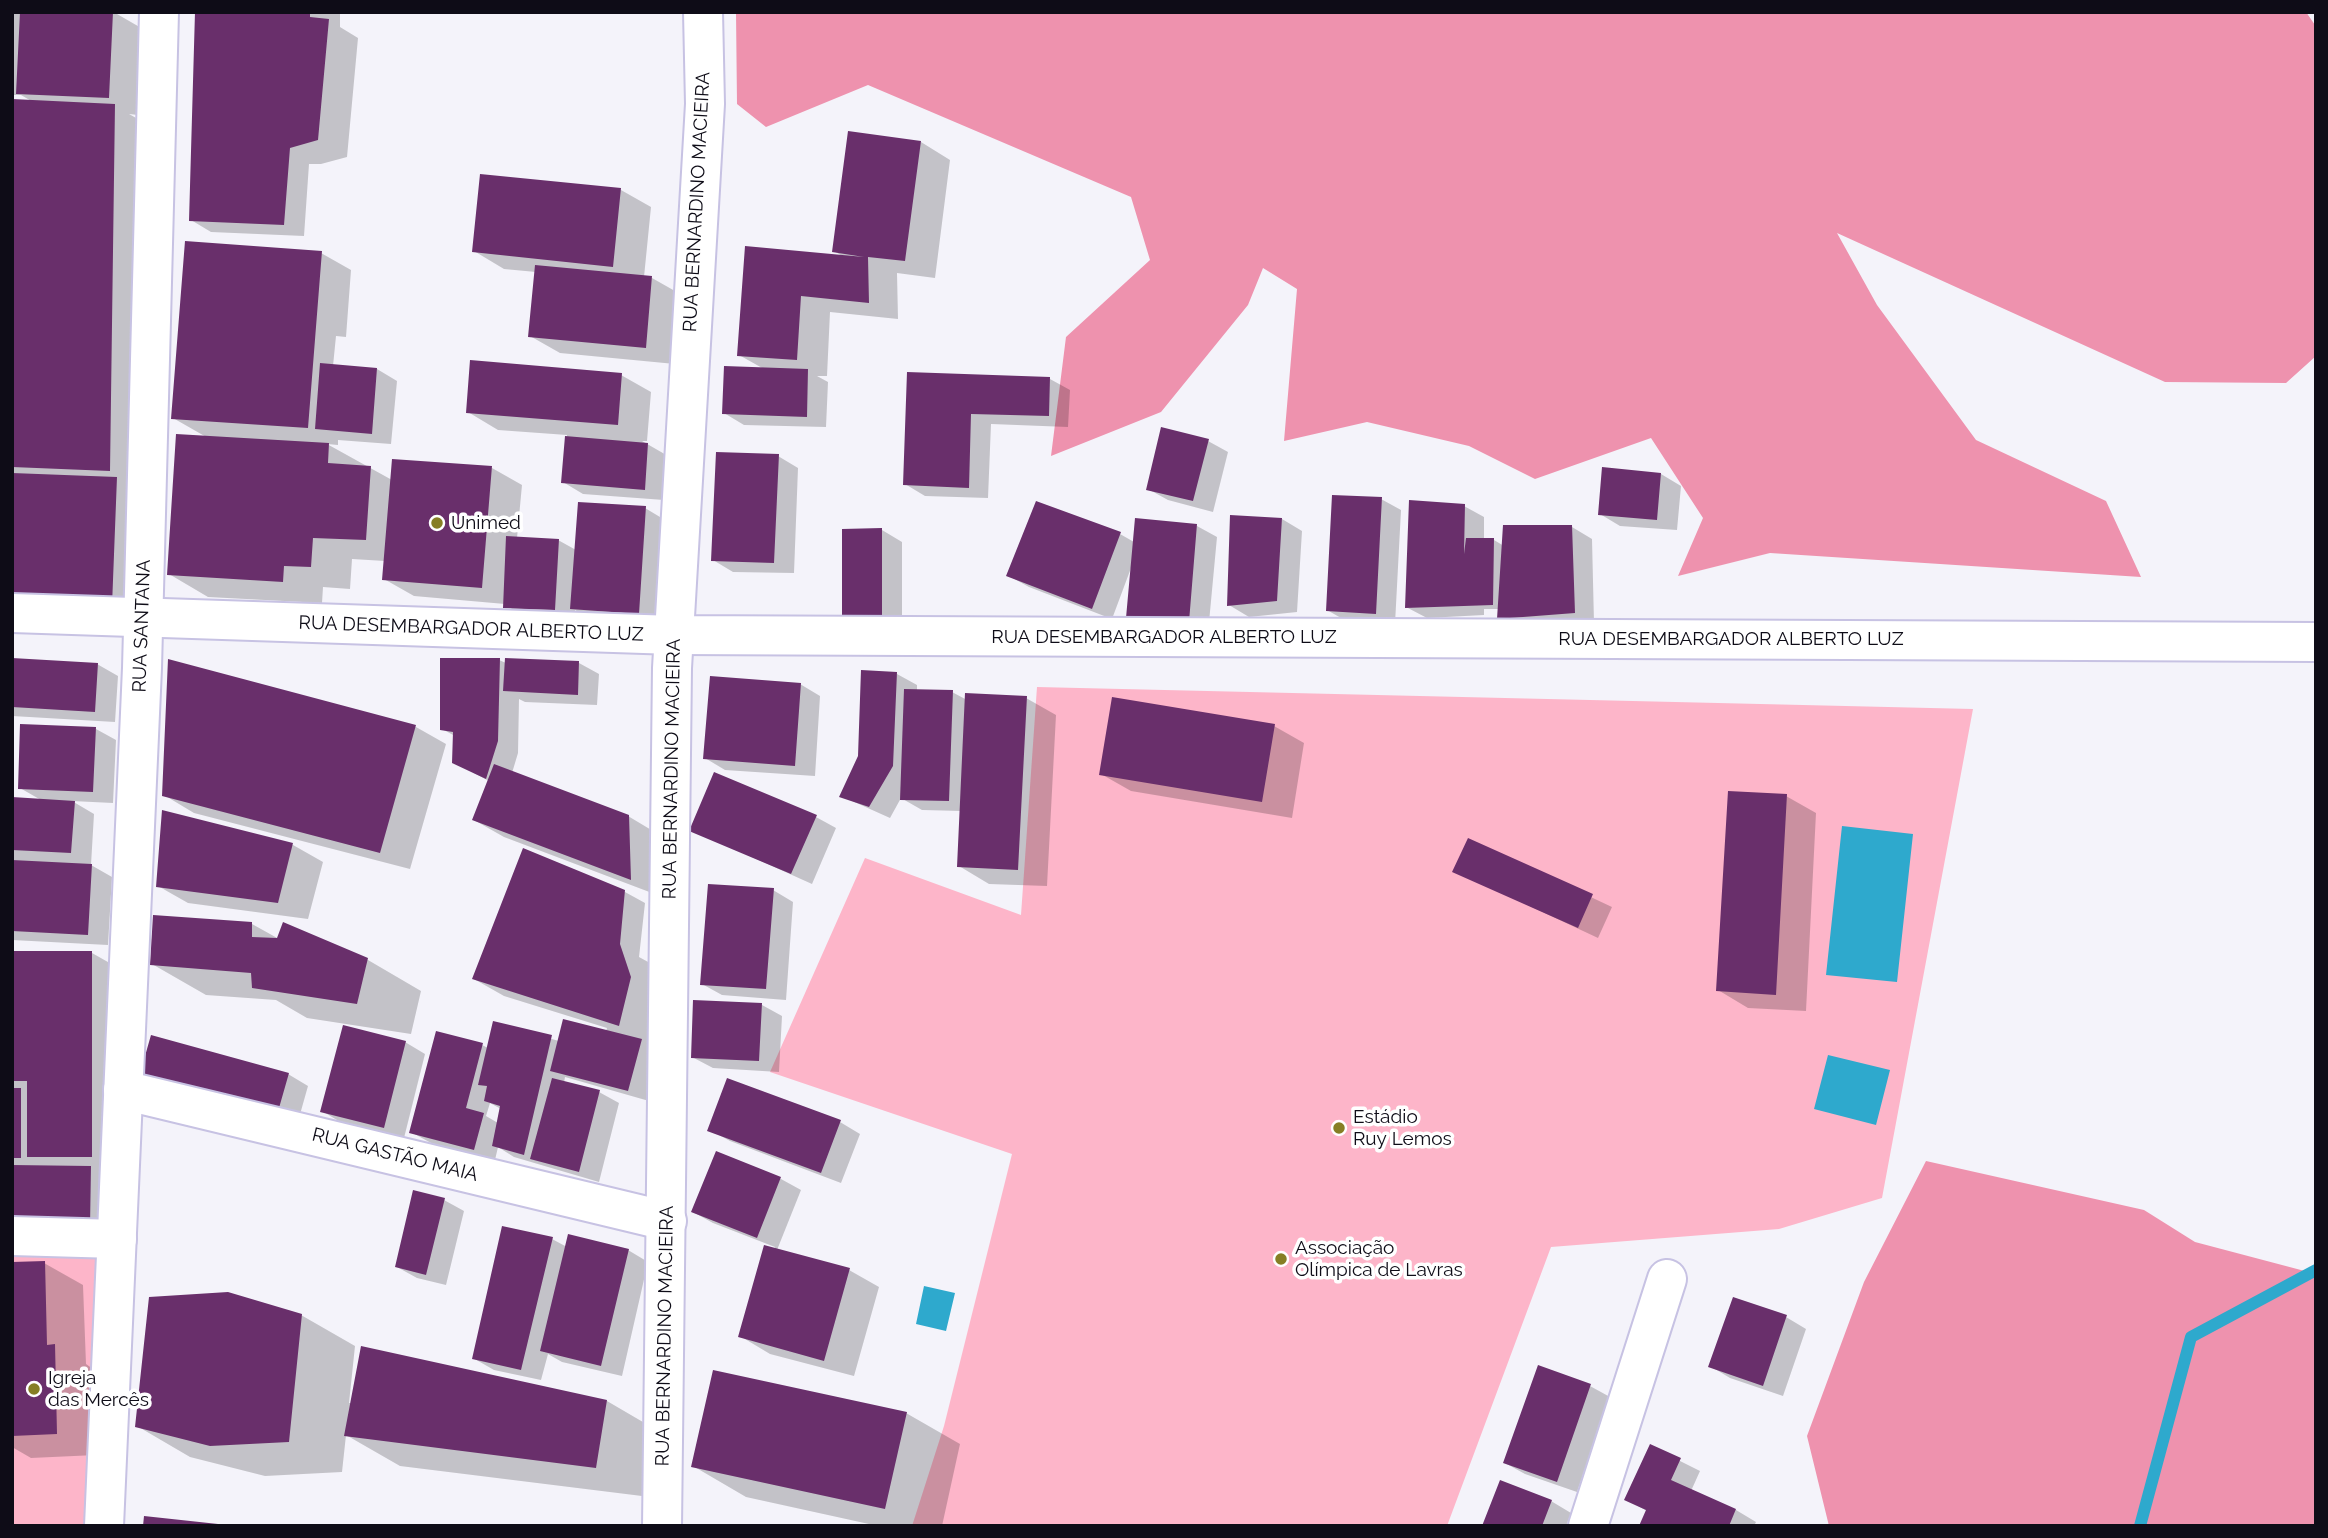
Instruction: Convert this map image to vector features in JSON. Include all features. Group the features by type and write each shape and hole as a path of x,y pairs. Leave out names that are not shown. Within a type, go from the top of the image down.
{"street":[{"name":"RUA SANTANA","path":"104,1526 143,620 159,12"},
{"name":"RUA BERNARDINO MACIEIRA","path":"662,1526 674,635 705,104 703,12"},
{"name":"RUA DESEMBARGADOR ALBERTO LUZ","path":"12,613 143,620 674,635 2316,642"},
{"name":"RUA GASTÃO MAIA","path":"123,1090 667,1221"},
{"path":"12,1237 117,1239"},
{"path":"1588,1526 1667,1279"}],"shaded area":[{"path":"736,12 2306,12 2315,25 2316,356 2286,383 2165,382 1837,233 1877,305 1976,440 2106,501 2141,577 1770,553 1678,576 1703,518 1651,438 1535,479 1469,446 1367,422 1284,441 1297,289 1263,268 1248,305 1161,412 1051,456 1066,337 1150,260 1131,197 868,85 766,127 737,104"},
{"name":"Associação Olímpica de Lavras","path":"1037,687 1973,709 1882,1198 1779,1229 1551,1247 1447,1526 912,1526 944,1426 1012,1154 770,1072 865,858 1021,915"},
{"path":"1926,1161 2144,1210 2195,1242 2316,1274 2316,1526 1829,1526 1807,1436 1864,1282"},
{"path":"12,1251 101,1252 92,1526 12,1526"}],"water":[{"path":"1842,826 1913,834 1897,982 1826,975"},
{"path":"1828,1055 1890,1070 1876,1125 1814,1109"},
{"path":"924,1286 955,1293 946,1331 916,1324"}],"building":[{"path":"20,12 113,12 109,98 16,94"},
{"path":"195,12 310,12 310,17 329,19 318,140 290,148 284,225 189,221"},
{"path":"12,99 115,104 110,471 12,467"},
{"path":"848,131 921,141 905,261 868,257 869,303 801,296 797,360 737,356 745,246 864,257 832,252"},
{"path":"480,174 621,188 613,267 472,252"},
{"path":"185,241 322,251 308,428 171,419"},
{"path":"535,265 652,276 646,348 528,337"},
{"path":"470,360 622,373 618,425 466,413"},
{"path":"320,363 377,368 372,434 315,429"},
{"path":"724,366 808,369 807,417 722,414"},
{"path":"907,372 1050,377 1049,416 971,414 969,488 903,485"},
{"path":"1161,427 1209,439 1193,501 1146,490"},
{"path":"176,434 329,443 328,463 371,466 366,540 313,538 311,567 284,566 283,582 167,575"},
{"path":"565,436 648,443 645,490 561,483"},
{"path":"716,452 779,454 774,563 711,561"},
{"name":"Unimed","path":"392,459 492,466 482,588 382,580"},
{"path":"1602,467 1661,473 1657,520 1598,515"},
{"path":"12,473 117,477 112,606 12,602"},
{"path":"1332,495 1382,497 1376,614 1326,611"},
{"path":"1409,500 1465,504 1464,554 1466,538 1494,538 1493,605 1405,608"},
{"path":"1036,501 1121,532 1092,609 1006,576"},
{"path":"578,502 646,506 639,614 570,609"},
{"path":"1230,515 1282,518 1277,601 1227,606"},
{"path":"1135,518 1197,524 1189,622 1126,618"},
{"path":"1503,525 1572,525 1575,613 1497,619"},
{"path":"882,528 882,619 842,619 842,529"},
{"path":"506,536 559,539 555,610 503,608"},
{"path":"12,658 98,663 95,712 12,707"},
{"path":"440,658 500,658 498,741 486,779 452,763 453,732 440,730"},
{"path":"505,658 579,661 578,695 503,691"},
{"path":"168,659 416,725 380,853 162,796"},
{"path":"861,670 897,672 893,766 869,807 839,797 858,756"},
{"path":"710,676 801,683 795,766 703,759"},
{"path":"904,689 953,690 949,801 900,800"},
{"path":"965,693 1027,696 1018,870 957,867"},
{"path":"1112,697 1275,724 1262,802 1099,775"},
{"path":"20,724 96,727 93,792 18,789"},
{"path":"494,764 629,815 631,880 472,820"},
{"path":"714,772 817,815 791,874 689,831"},
{"path":"1728,791 1787,794 1776,995 1716,991"},
{"path":"12,797 75,801 71,853 12,850"},
{"path":"162,810 293,843 278,903 156,887"},
{"path":"1468,838 1593,894 1578,928 1452,872"},
{"path":"523,848 625,890 620,944 631,977 619,1026 472,979"},
{"path":"12,860 92,864 88,935 12,931"},
{"path":"708,884 774,888 766,989 700,985"},
{"path":"153,915 252,922 252,937 277,938 283,922 368,958 357,1004 252,988 251,973 150,965"},
{"path":"12,951 92,951 92,1157 27,1157 27,1081 12,1081"},
{"path":"693,1000 762,1003 759,1061 691,1058"},
{"path":"563,1019 642,1039 628,1091 550,1071"},
{"path":"493,1021 552,1035 524,1155 492,1146 500,1106 484,1101 487,1086 478,1085"},
{"path":"343,1025 406,1041 384,1128 320,1112"},
{"path":"436,1031 483,1043 466,1108 484,1113 474,1150 409,1133"},
{"path":"151,1035 289,1073 277,1115 139,1077"},
{"path":"552,1078 600,1090 579,1172 530,1159"},
{"path":"727,1078 841,1120 821,1173 707,1131"},
{"path":"12,1088 21,1088 21,1158 12,1158"},
{"path":"716,1151 781,1177 757,1238 691,1212"},
{"path":"12,1165 91,1166 90,1227 12,1226"},
{"path":"413,1190 445,1198 426,1275 395,1267"},
{"path":"502,1226 553,1237 521,1370 472,1359"},
{"path":"568,1234 629,1249 601,1366 540,1351"},
{"path":"764,1245 850,1268 824,1361 738,1337"},
{"name":"Igreja das Mercês","path":"45,1261 47,1345 55,1344 57,1434 12,1436 12,1262"},
{"path":"228,1292 302,1314 289,1442 210,1446 135,1427 149,1297"},
{"path":"1733,1297 1787,1315 1763,1386 1708,1367"},
{"path":"361,1346 607,1400 596,1468 344,1436"},
{"path":"1538,1365 1591,1384 1557,1482 1503,1463"},
{"path":"713,1370 907,1412 885,1509 691,1467"},
{"path":"1650,1444 1681,1458 1671,1480 1736,1509 1729,1526 1639,1526 1646,1510 1624,1500"},
{"path":"1500,1480 1552,1500 1542,1526 1482,1526"},
{"path":"144,1516 218,1524 218,1526 143,1526"}],"waterway":[{"path":"2140,1526 2191,1337 2316,1270"}],"place":[{"name":"Unimed","path":"437,523"},
{"name":"Estádio Ruy Lemos","path":"1339,1128"},
{"name":"Associação Olímpica de Lavras","path":"1281,1259"},
{"name":"Igreja das Mercês","path":"34,1389"}]}
